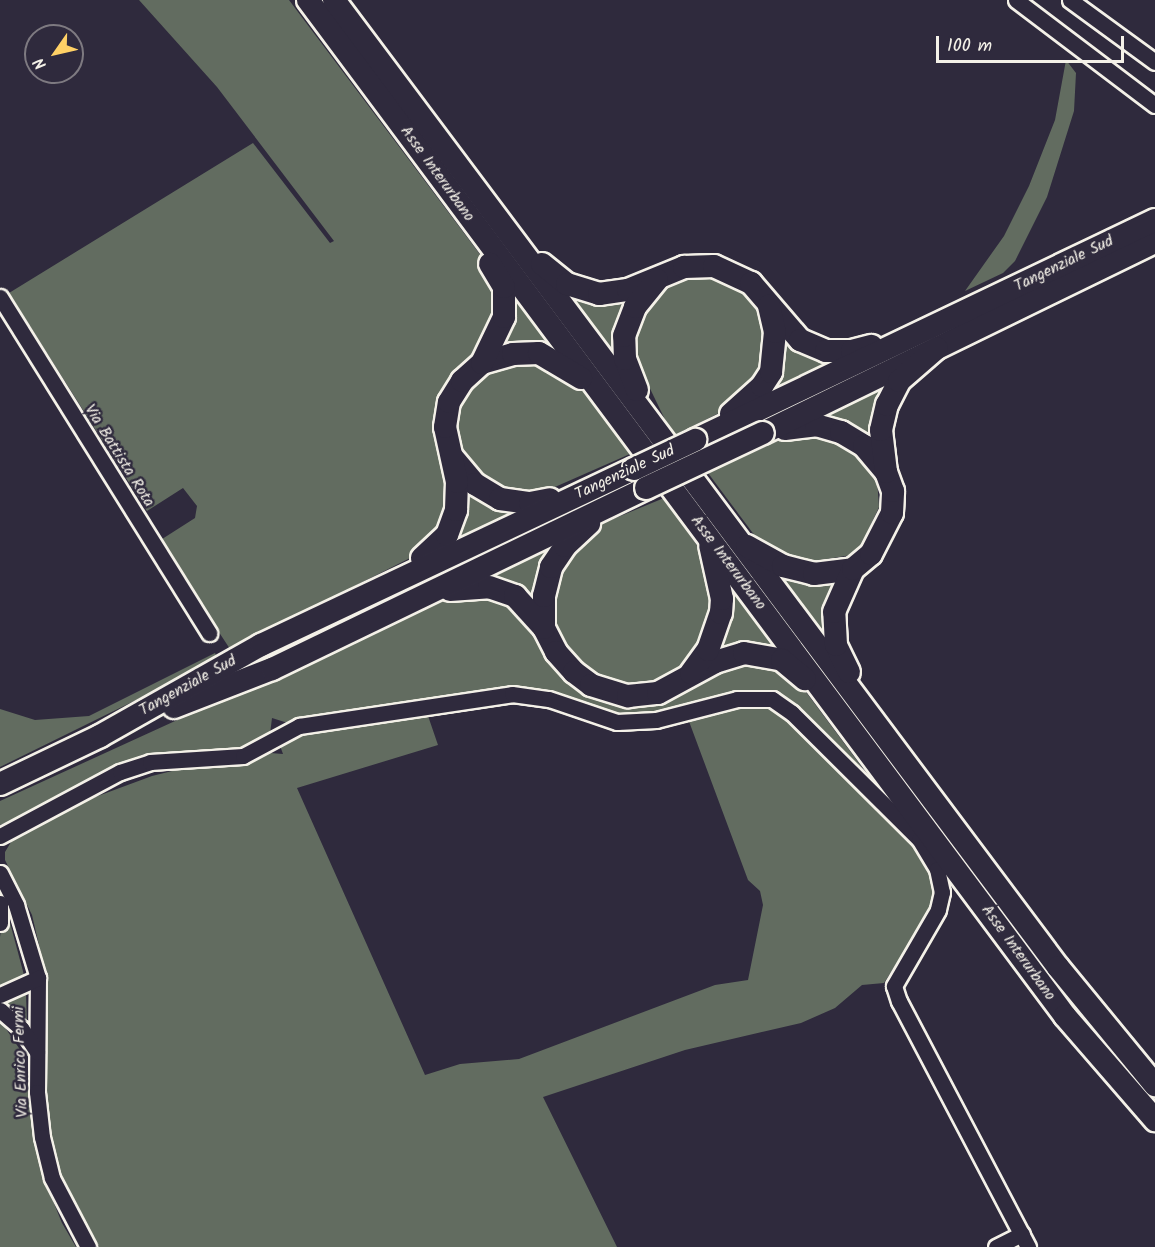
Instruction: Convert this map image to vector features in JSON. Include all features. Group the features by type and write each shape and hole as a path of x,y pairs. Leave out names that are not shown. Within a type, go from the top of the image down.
{"highway":[{"name":"Asse Interurbano","path":"308,0 709,537 1155,1085"},
{"name":"Asse Interurbano","path":"334,0 738,540 1065,1016 1155,1120"},
{"name":"Tangenziale Sud","path":"100,736 261,645 400,576 634,469 1155,220"},
{"name":"Tangenziale Sud","path":"100,736 306,652 1155,242"},
{"path":"518,246 567,284 599,294 628,290 662,274 684,267 714,266 752,283 769,306 800,340 826,351 852,351 915,333"},
{"path":"400,576 439,545 453,523 458,497 444,427 449,402 462,381 482,363 498,333 505,310 504,287 490,265 492,248"},
{"path":"662,274 630,315 624,348 629,373 662,437"},
{"path":"695,440 736,410 771,372 775,332 769,306"},
{"path":"875,741 833,633 837,601 853,569 871,554 892,513 893,491 886,472 881,430 887,405 899,381 937,348"},
{"path":"482,363 513,354 539,353 594,384"},
{"path":"763,433 800,426 826,427 864,446 886,472"},
{"path":"450,453 486,493 516,503 544,501 634,469"},
{"path":"544,628 544,596 556,558 594,521 646,488"},
{"path":"688,678 708,650 721,613 722,599 709,537"},
{"path":"738,540 783,566 814,574 853,569"},
{"path":"384,615 442,592 474,586 515,596 544,628 563,662 591,685 642,696 688,678 715,662 744,653 782,660 875,741"},
{"path":"0,784 100,736"}],"street":[{"path":"1070,0 1155,62"},
{"path":"1022,3 1155,105"},
{"name":"Via Battista Rota","path":"0,297 209,633"},
{"path":"0,836 120,772 150,762 243,756 299,726 512,694 549,699 616,722 656,720 737,699 772,699 792,713 919,839 937,869 942,892 938,910 894,986 899,1002 1025,1240 996,1247"},
{"name":"Via Enrico Fermi","path":"0,873 23,925 38,978 37,1053 42,1137 52,1178 88,1247"},
{"path":"0,903 0,923"},
{"path":"0,995 38,978"},
{"path":"0,1010 21,1028 37,1053"}],"green space":[{"path":"139,0 289,0 482,257 496,295 495,318 435,424 435,437 449,484 447,520 420,553 230,649 159,541 195,518 197,506 183,488 147,511 9,293 253,143 330,243 334,241 217,87"},
{"path":"1066,60 1076,73 1074,111 1047,197 1015,261 1003,273 965,291 1004,236 1029,186 1055,120"},
{"path":"690,277 718,278 763,305 766,359 757,377 735,405 673,436 640,368 634,336 639,318 660,291"},
{"path":"558,286 629,295 623,373"},
{"path":"510,290 556,349 500,350"},
{"path":"779,324 850,358 765,397"},
{"path":"537,361 582,388 630,454 539,494 503,494 465,463 454,435 458,401 469,383 494,364"},
{"path":"892,378 877,447 863,432 848,424 810,417"},
{"path":"797,432 850,441 877,479 879,507 857,554 804,563 785,556 755,536 708,473"},
{"path":"461,489 520,511 449,547"},
{"path":"664,498 703,554 712,579 712,623 687,665 659,680 625,685 601,679 574,660 555,629 554,580 578,543 601,524"},
{"path":"559,539 538,609 478,580"},
{"path":"768,563 842,576 833,650"},
{"path":"724,570 791,661 718,648"},
{"path":"476,594 510,604 565,681 607,702 625,704 729,662 765,663 800,684 888,802 771,697 656,717 616,718 549,695 291,724 272,718 270,734 256,744 223,752 181,751 129,761 76,786 24,817 0,825 0,801 440,600"},
{"path":"215,653 217,657 195,671 0,767 0,709 35,720 89,716"},
{"path":"738,701 771,702 906,832 932,866 936,902 884,983 862,985 835,1008 801,1023 685,1050 543,1097 617,1247 99,1247 68,1200 53,1157 45,1110 45,971 32,915 5,860 5,852 14,837 71,806 152,776 180,769 240,763 270,753 283,754 278,740 300,730 426,710 438,745 297,788 425,1075 460,1064 519,1059 715,985 748,980 763,905 760,891 748,880 687,716"},
{"path":"5,904 24,975 0,988 0,937"},
{"path":"26,995 27,1023 26,1024 4,1003"},
{"path":"0,1020 23,1054 40,1169 62,1223 76,1247 0,1247"}]}
